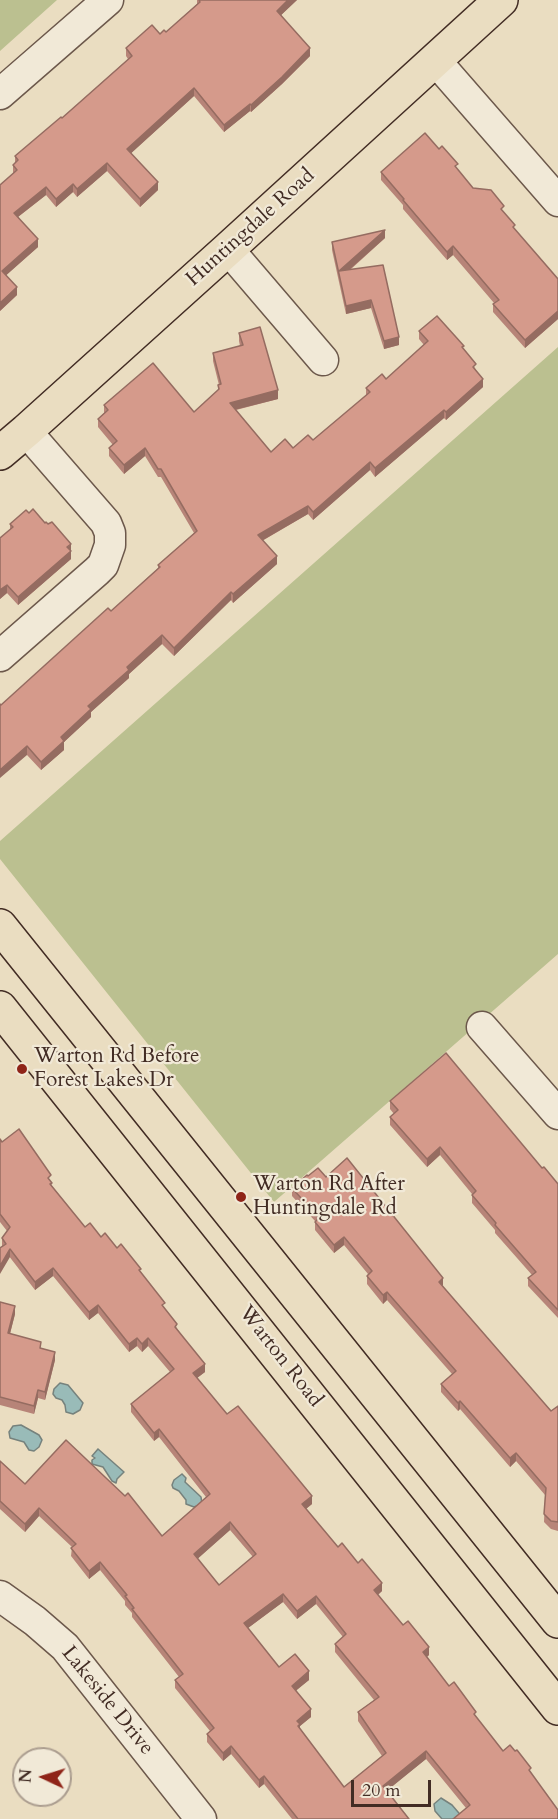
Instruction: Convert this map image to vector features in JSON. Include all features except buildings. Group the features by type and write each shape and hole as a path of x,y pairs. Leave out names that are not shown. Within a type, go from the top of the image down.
{"main road":[{"name":"Huntingdale Road","path":"0,453 501,0"},
{"path":"0,926 558,1621"},
{"name":"Warton Road","path":"0,1008 558,1708"}],"street":[{"path":"0,94 106,1"},
{"path":"435,60 558,201"},
{"path":"228,249 323,360"},
{"path":"0,656 103,565 110,545 110,532 106,523 26,431"},
{"path":"482,1027 558,1114"},
{"name":"Lakeside Drive","path":"0,1596 35,1621 65,1647 201,1819"}],"green space":[{"path":"0,0 57,0 0,51"},
{"path":"558,347 558,954 274,1202 0,859 0,841"}],"water":[{"path":"60,1383 68,1385 83,1403 80,1410 73,1414 66,1412 62,1400 53,1394 54,1389"},
{"path":"21,1425 39,1435 42,1440 34,1451 29,1450 24,1442 10,1438 9,1432 13,1426"},
{"path":"98,1449 124,1472 116,1483 112,1481 103,1467 92,1464 95,1458 92,1456"},
{"path":"182,1474 186,1478 185,1482 201,1497 202,1504 194,1507 186,1504 186,1500 179,1491 173,1488 174,1480"},
{"path":"441,1798 452,1805 464,1819 442,1819 435,1811 434,1804"}],"place":[{"name":"Warton Rd Before Forest Lakes Dr","path":"22,1069"},
{"name":"Warton Rd After Huntingdale Rd","path":"241,1197"}]}
